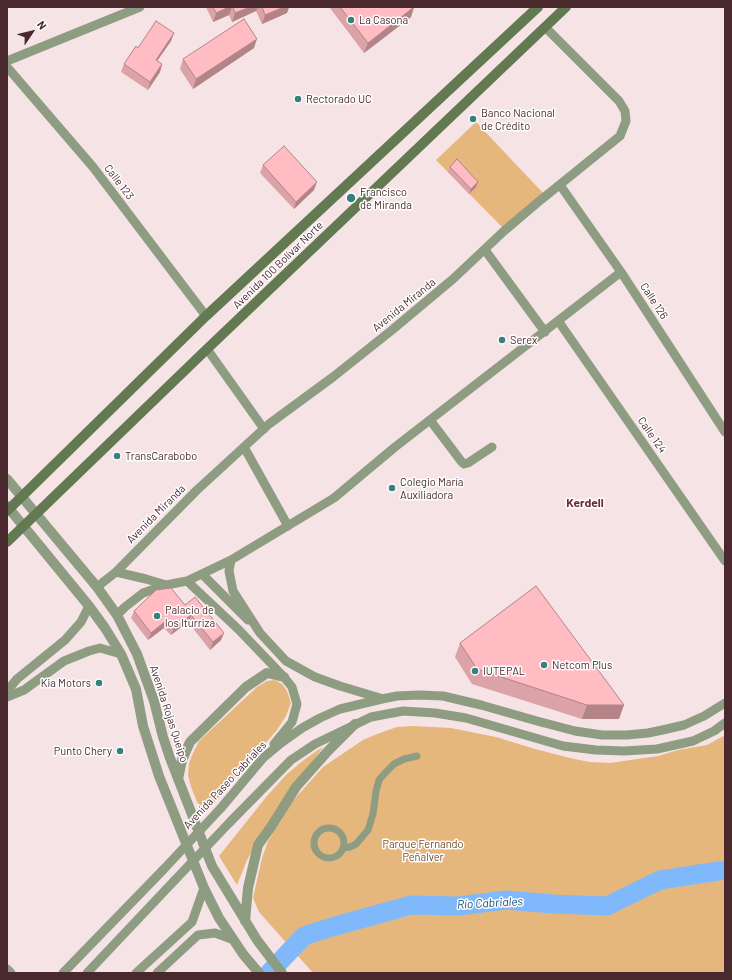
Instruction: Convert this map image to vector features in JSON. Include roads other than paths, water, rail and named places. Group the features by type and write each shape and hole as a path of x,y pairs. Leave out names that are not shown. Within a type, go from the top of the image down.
{"main road":[{"name":"Avenida 100 Bolívar Norte","path":"8,509 206,316 538,7"},
{"name":"Avenida 100 Bolívar Norte","path":"7,542 566,7"}],"street":[{"path":"7,60 140,7"},
{"name":"Avenida Miranda","path":"97,587 116,572 197,490 264,429 333,377 453,280 526,212 620,136 626,122 625,111 619,101 545,27"},
{"name":"Calle 123","path":"7,66 93,167 206,316"},
{"name":"Calle 126","path":"560,184 621,272 725,432"},
{"path":"485,250 545,332"},
{"path":"117,615 143,593 187,580 231,560 334,498 395,447 621,272"},
{"name":"Calle 124","path":"558,322 725,561"},
{"path":"207,349 264,429"},
{"path":"430,420 464,464 468,463 492,447"},
{"path":"244,447 288,526"},
{"name":"Avenida Rojas Queipo","path":"7,479 97,587 117,615 137,654 154,701 163,736 178,779 212,866 257,940 282,973"},
{"path":"8,509 24,526 89,606 121,654 136,689 143,726 159,776 204,888 219,918 243,954 259,973"},
{"path":"231,560 229,571 233,591 260,633"},
{"path":"116,572 146,578 166,585"},
{"path":"202,574 286,660 315,677 382,699"},
{"path":"187,580 238,629 292,687 297,704 292,722 263,758"},
{"path":"7,691 16,679 64,640 81,622 89,606"},
{"path":"7,697 24,690 64,661 89,651 100,648 121,654"},
{"path":"178,779 182,760 190,742 246,687 267,674 284,677"},
{"name":"Avenida Paseo Cabriales","path":"63,973 221,808 263,758 302,728 340,709 397,696 443,696 568,729 602,735 627,735 648,733 684,725 704,716 725,703"},
{"path":"87,973 291,760 315,744 371,717 402,711 435,713 466,718 563,746 596,750 624,751 657,749 693,741 714,731 725,723"},
{"path":"245,920 248,888 258,845 296,787 328,751 355,724"},
{"path":"344,848 343,836 334,828 322,830 317,833 314,839 314,845 319,855 331,859 341,853 344,848 356,844 368,830 379,780 394,764 404,759 417,756"},
{"path":"136,973 192,922 204,888"},
{"path":"157,973 198,935 214,933 234,940"},
{"path":"7,969 10,973"}],"waterway":[{"name":"Río Cabriales","path":"269,973 304,936 411,905 459,906 506,900 553,904 607,906 660,880 725,870"}],"place":[{"name":"La Casona","path":"351,20"},
{"name":"Rectorado UC","path":"298,99"},
{"name":"Banco Nacional de Crédito","path":"473,119"},
{"name":"Francisco de Miranda","path":"351,198"},
{"name":"Serex","path":"502,340"},
{"name":"TransCarabobo","path":"117,456"},
{"name":"Colegio María Auxiliadora","path":"392,488"},
{"name":"Palacio de los Iturriza","path":"157,616"},
{"name":"Netcom Plus","path":"544,665"},
{"name":"IUTEPAL","path":"475,671"},
{"name":"Kia Motors","path":"99,683"},
{"name":"Punto Chery","path":"120,751"}],"district":[{"name":"Kerdell","path":"585,503"}],"park label":[{"name":"Parque Fernando Peñalver","path":"423,850"}]}
